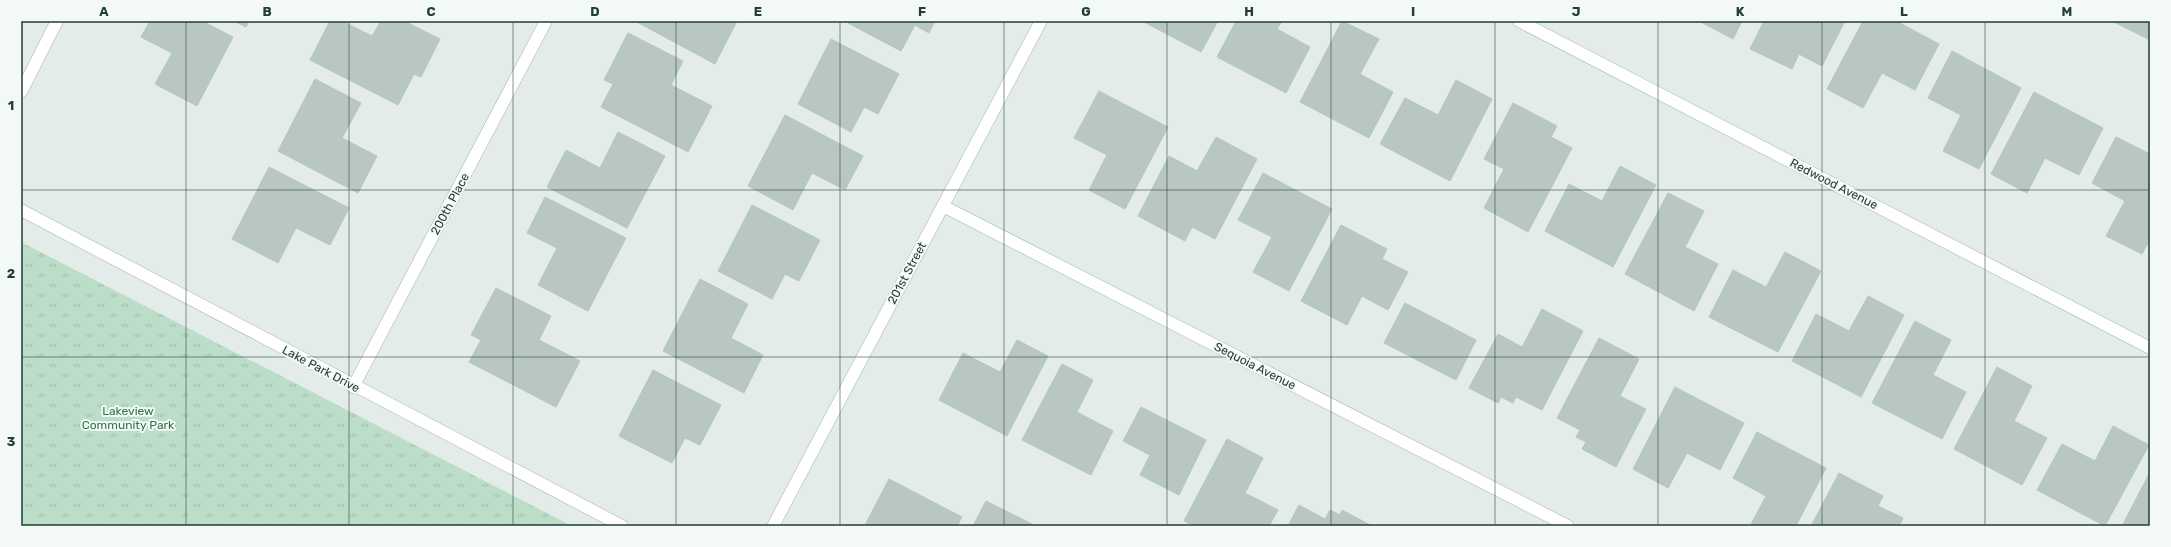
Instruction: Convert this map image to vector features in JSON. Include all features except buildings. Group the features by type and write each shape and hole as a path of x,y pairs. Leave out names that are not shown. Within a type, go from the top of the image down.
{"street":[{"path":"21,92 57,21"},
{"name":"200th Place","path":"353,387 546,21"},
{"name":"201st Street","path":"773,526 1041,21"},
{"name":"Redwood Avenue","path":"1519,21 2150,348"},
{"name":"Sequoia Avenue","path":"943,206 1568,526"},
{"name":"Lake Park Drive","path":"21,210 353,387 622,526"}],"green space":[{"name":"Lakeview Community Park","path":"21,242 572,526 21,526"}]}
